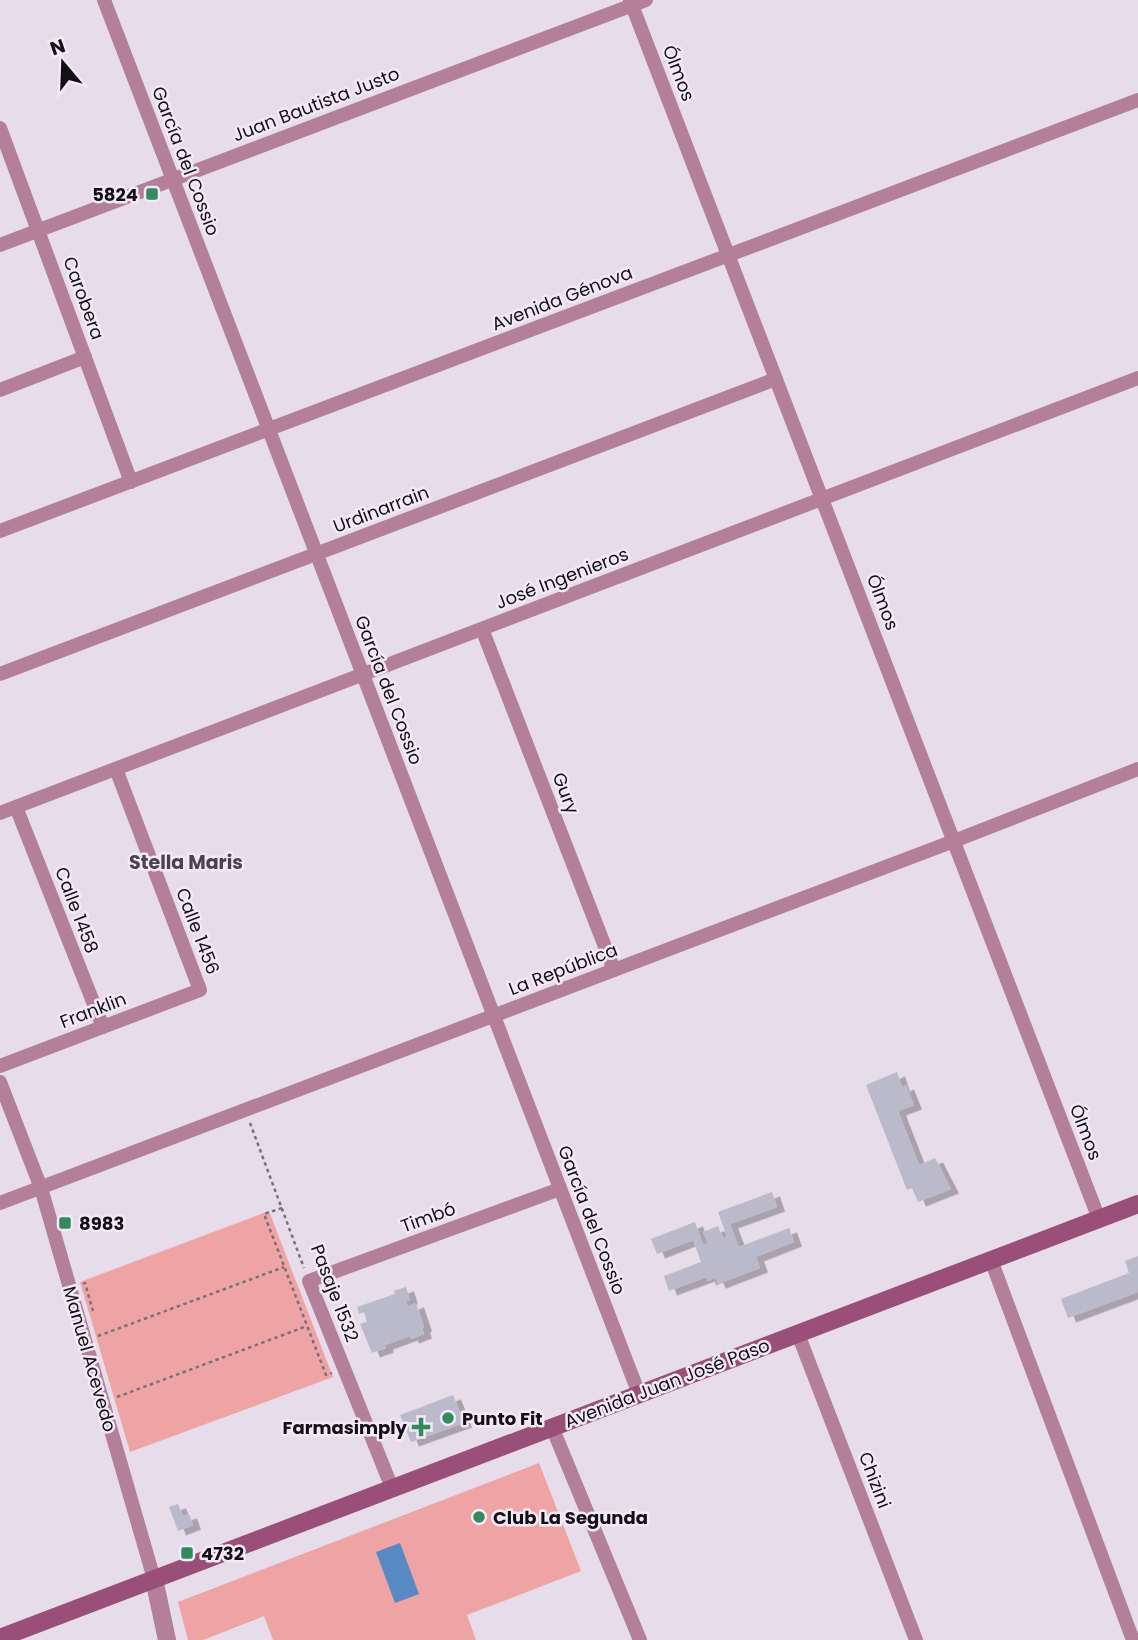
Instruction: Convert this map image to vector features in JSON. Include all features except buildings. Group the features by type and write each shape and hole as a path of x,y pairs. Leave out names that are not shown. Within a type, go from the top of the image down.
{"main road":[{"name":"Avenida Juan José Paso","path":"0,1638 1138,1204"}],"street":[{"name":"García del Cossio","path":"104,0 639,1394"},
{"name":"Juan Bautista Justo","path":"0,245 636,2"},
{"name":"Ólmos","path":"636,2 728,255 1099,1219"},
{"name":"Avenida Génova","path":"0,531 1138,100"},
{"name":"Carobera","path":"0,128 131,482"},
{"path":"0,390 85,357"},
{"name":"José Ingenieros","path":"0,813 1138,378"},
{"name":"Urdinarrain","path":"0,674 776,379"},
{"name":"Gury","path":"482,629 614,970"},
{"name":"Calle 1456","path":"116,769 200,990"},
{"name":"La República","path":"0,1203 1138,769"},
{"name":"Calle 1458","path":"16,807 103,1027"},
{"name":"Franklin","path":"0,1066 200,990"},
{"name":"Manuel Acevedo","path":"0,1082 41,1188 154,1579 167,1640"},
{"name":"Timbó","path":"309,1281 560,1189"},
{"path":"991,1260 1133,1640"},
{"name":"Pasaje 1532","path":"309,1281 392,1488"},
{"name":"Chizini","path":"798,1334 916,1640"},
{"path":"552,1427 640,1640"}],"path":[{"name":"Pasaje 1532","path":"244,1110 309,1281"},
{"path":"282,1208 264,1214 284,1267 326,1375 344,1368"},
{"path":"85,1341 284,1267"},
{"path":"117,1397 307,1325"}],"shaded area":[{"path":"269,1211 333,1377 130,1452 80,1282"},
{"name":"Club La Segunda","path":"539,1463 581,1571 467,1615 476,1640 273,1640 264,1616 203,1640 188,1640 178,1602"}],"water":[{"path":"400,1543 419,1594 395,1603 376,1552"}],"place":[{"name":"5824","path":"152,194"},
{"name":"8983","path":"65,1223"},
{"name":"Punto Fit","path":"448,1418"},
{"name":"Farmasimply","path":"421,1427"},
{"name":"Club La Segunda","path":"479,1517"},
{"name":"4732","path":"187,1553"}],"district":[{"name":"Stella Maris","path":"186,862"}]}
